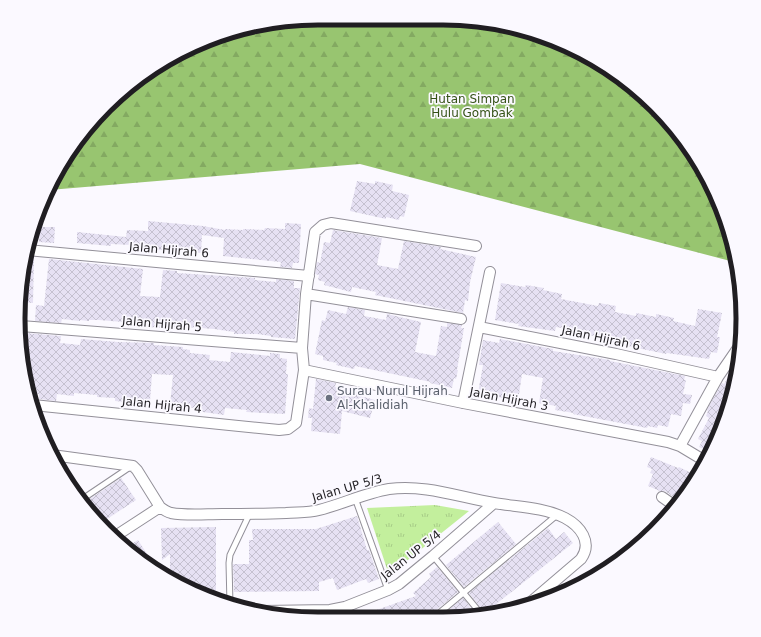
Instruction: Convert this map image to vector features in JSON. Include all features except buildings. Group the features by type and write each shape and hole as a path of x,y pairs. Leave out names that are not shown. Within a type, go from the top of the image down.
{"street":[{"path":"304,370 302,348 306,294 315,232 323,225 331,223 476,246"},
{"name":"Jalan Hijrah 6","path":"33,251 309,276"},
{"path":"463,404 490,272"},
{"path":"306,294 461,319"},
{"name":"Jalan Hijrah 5","path":"25,326 302,348"},
{"name":"Jalan Hijrah 6","path":"479,327 616,354 718,377"},
{"path":"680,446 718,377 733,355"},
{"name":"Jalan Hijrah 3","path":"304,370 463,404 668,442 680,446 701,458"},
{"name":"Jalan Hijrah 4","path":"39,407 288,430 296,422 304,370"},
{"path":"59,456 126,464 133,466 137,470 160,507 119,534"},
{"name":"Jalan UP 5/3","path":"160,507 170,513 182,514 249,515 309,512 389,489 411,488 427,489 494,503 550,512 574,524 581,531 585,539 586,550 581,559 538,596"},
{"path":"662,497 671,503"},
{"name":"Jalan UP 5/4","path":"313,612 330,612 388,590 399,584 494,503"}],"lane":[{"path":"86,497 133,466"},
{"path":"355,498 388,590"},
{"path":"230,598 230,555 249,515"},
{"path":"440,612 557,515"},
{"path":"433,556 477,609"}],"green space":[{"name":"Hutan Simpan Hulu Gombak","path":"442,25 481,28 518,35 555,47 572,55 606,74 650,111 687,155 697,172 714,206 730,261 360,164 55,190 74,155 111,111 155,74 206,47 243,35 299,26"},
{"path":"435,505 469,511 389,575 367,508"}],"place":[{"name":"Surau Nurul Hijrah Al-Khalidiah","path":"329,398"}]}
